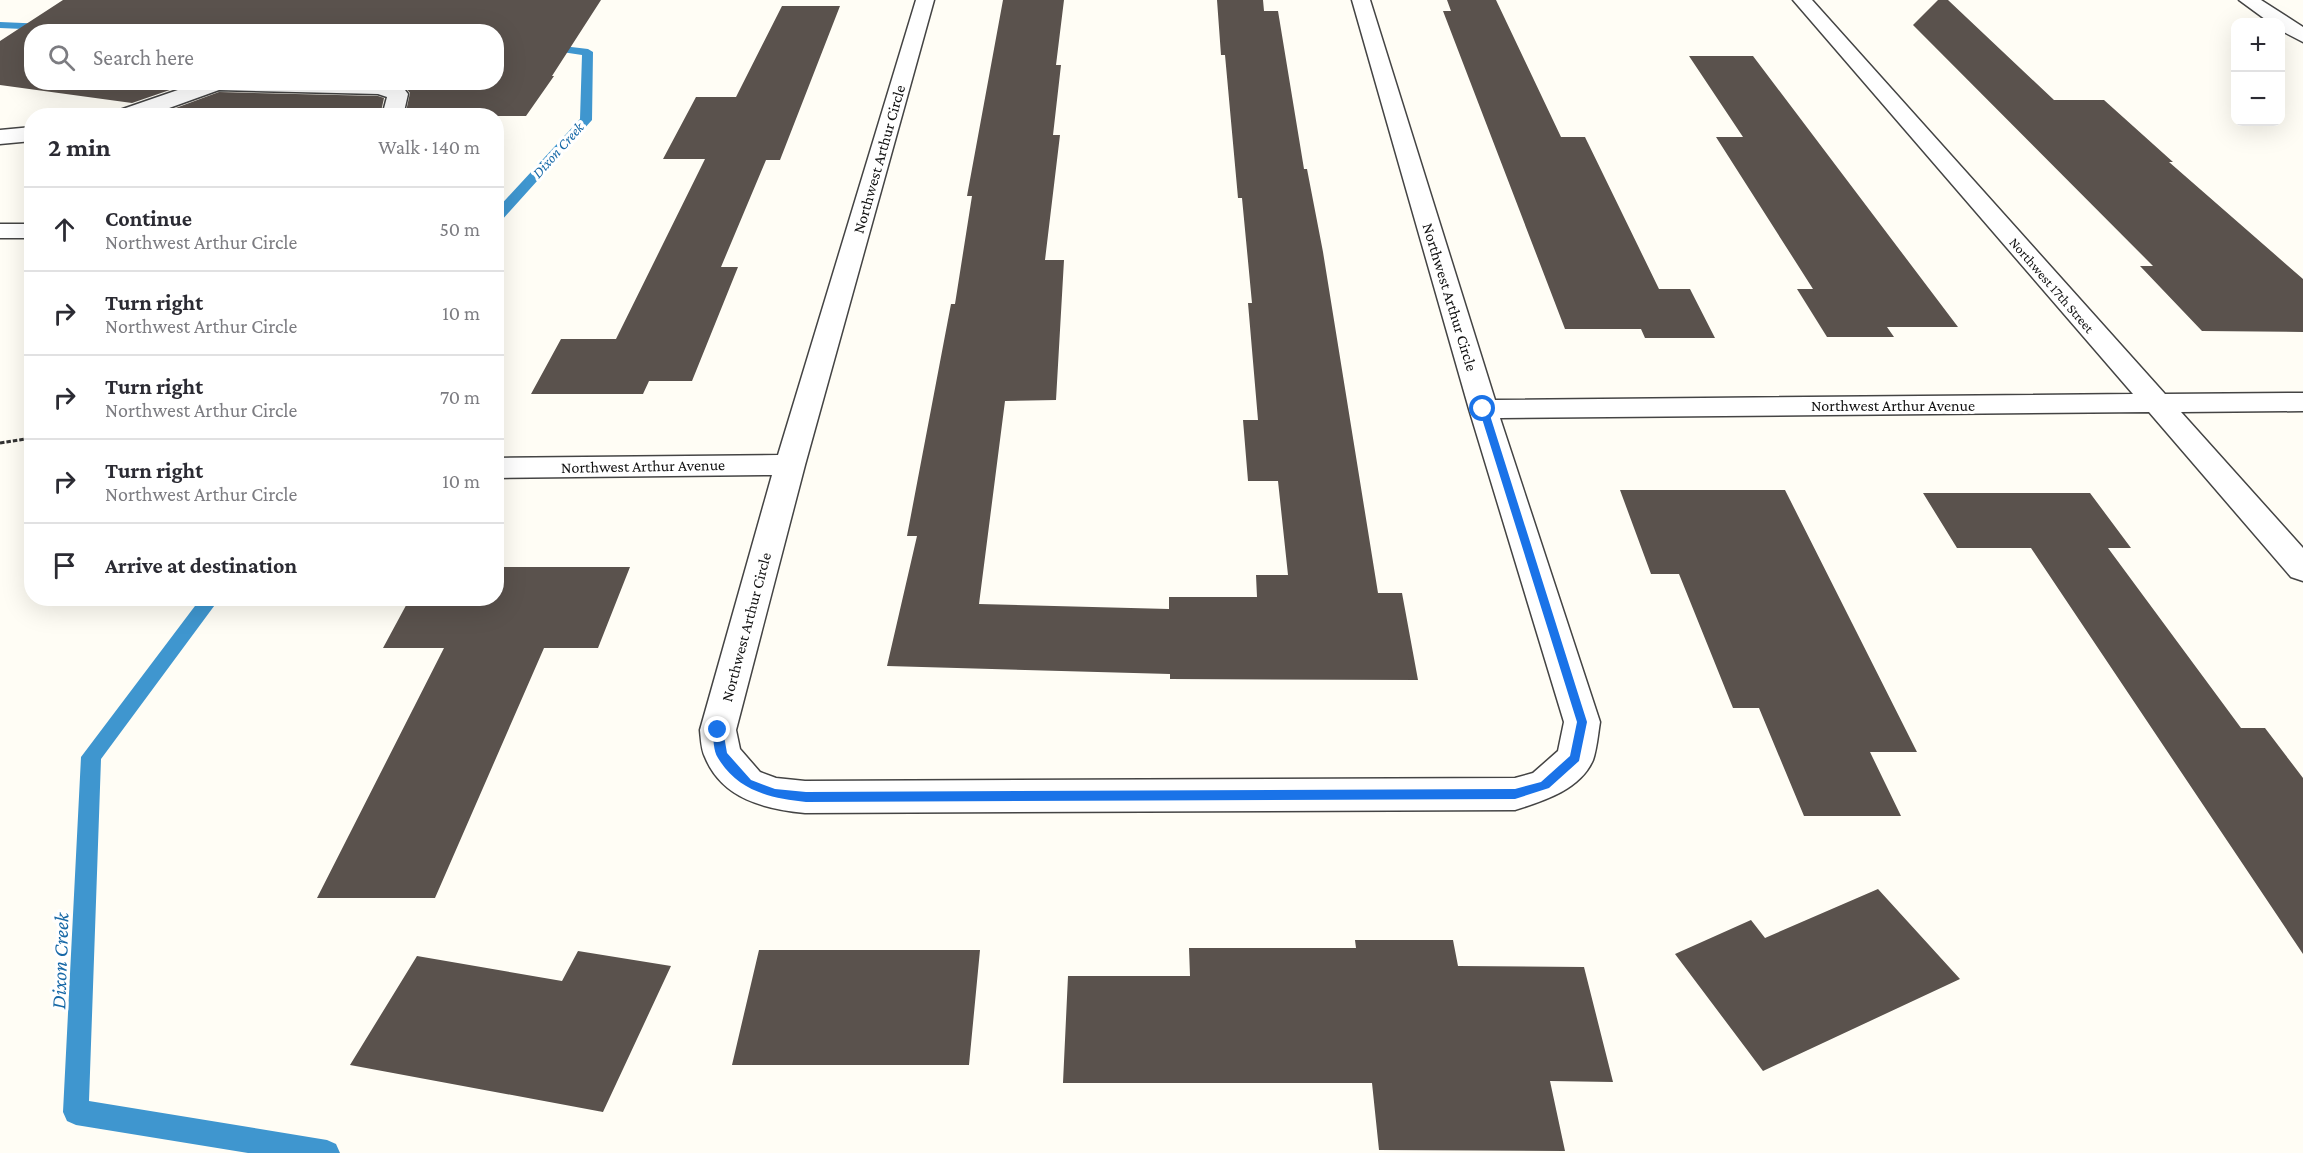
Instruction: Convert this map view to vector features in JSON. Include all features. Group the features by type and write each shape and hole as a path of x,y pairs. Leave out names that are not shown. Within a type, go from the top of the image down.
{"street":[{"name":"Northwest Arthur Circle","path":"925,0 790,465 718,730 722,755 747,783 774,794 806,797 1515,794 1545,785 1575,758 1582,722 1483,409 1361,0"},
{"name":"Northwest 17th Street","path":"1802,0 2303,569"},
{"path":"2248,0 2303,36"},
{"path":"147,108 199,90"},
{"path":"386,90 398,94 396,108"},
{"path":"1,139 24,135"},
{"path":"0,231 24,231"},
{"name":"Northwest Arthur Avenue","path":"1483,409 2303,402"},
{"name":"Northwest Arthur Avenue","path":"504,468 790,465"}],"path":[{"path":"0,443 24,439"}],"building":[{"path":"63,0 601,0 526,116 504,116 504,108 407,108 410,93 408,90 504,90 504,24 26,24"},
{"path":"1003,0 1064,0 1056,65 1061,65 1053,135 1060,135 1045,260 1064,260 1056,400 1005,401 979,604 1169,609 1169,597 1257,597 1256,575 1288,575 1278,481 1248,481 1243,420 1258,420 1248,303 1252,303 1242,198 1238,198 1225,55 1221,55 1217,0 1263,0 1264,11 1278,11 1304,169 1307,169 1323,252 1378,593 1402,593 1418,680 1170,679 1170,674 887,666 917,536 907,536 951,304 955,304 972,196 967,196"},
{"path":"1447,0 1496,0 1561,137 1585,137 1659,289 1690,289 1715,338 1645,338 1641,329 1565,329 1443,11 1451,11"},
{"path":"1938,0 1948,0 2054,100 2104,100 2173,162 2169,162 2303,279 2303,332 2202,331 2140,266 2153,266 1913,25"},
{"path":"782,6 840,6 780,160 766,160 721,267 738,267 692,381 649,381 643,394 531,394 561,339 616,339 705,159 663,159 696,97 736,97"},
{"path":"24,25 24,88 0,85 0,41"},
{"path":"1689,56 1753,56 1958,327 1887,327 1894,337 1827,337 1797,289 1813,289 1716,137 1743,137"},
{"path":"37,90 170,90 132,103"},
{"path":"219,92 384,98 382,108 176,108"},
{"path":"1620,490 1785,490 1917,752 1870,752 1901,816 1804,816 1759,708 1733,708 1679,574 1651,574"},
{"path":"1923,493 2090,493 2131,548 2108,548 2241,728 2265,728 2303,778 2303,954 2031,548 1957,548"},
{"path":"504,567 630,567 598,648 544,648 435,898 317,898 444,648 383,648 406,606 504,606"},
{"path":"1878,889 1960,979 1763,1071 1675,954 1751,920 1765,938"},
{"path":"1355,940 1453,940 1458,966 1584,967 1613,1082 1550,1081 1565,1151 1379,1150 1372,1083 1063,1083 1068,976 1190,976 1189,948 1356,948"},
{"path":"759,950 980,950 969,1065 732,1065"},
{"path":"578,951 671,966 603,1112 350,1065 417,956 562,981"}],"waterway":[{"name":"Dixon Creek","path":"0,25 24,26"},
{"name":"Dixon Creek","path":"504,209 586,120 588,52 546,47"},
{"name":"Dixon Creek","path":"205,606 91,757 76,1112 327,1153"}],"route":[{"path":"718,730 722,755 747,783 774,794 806,797 1515,794 1545,785 1575,758 1582,722 1483,409"}]}
